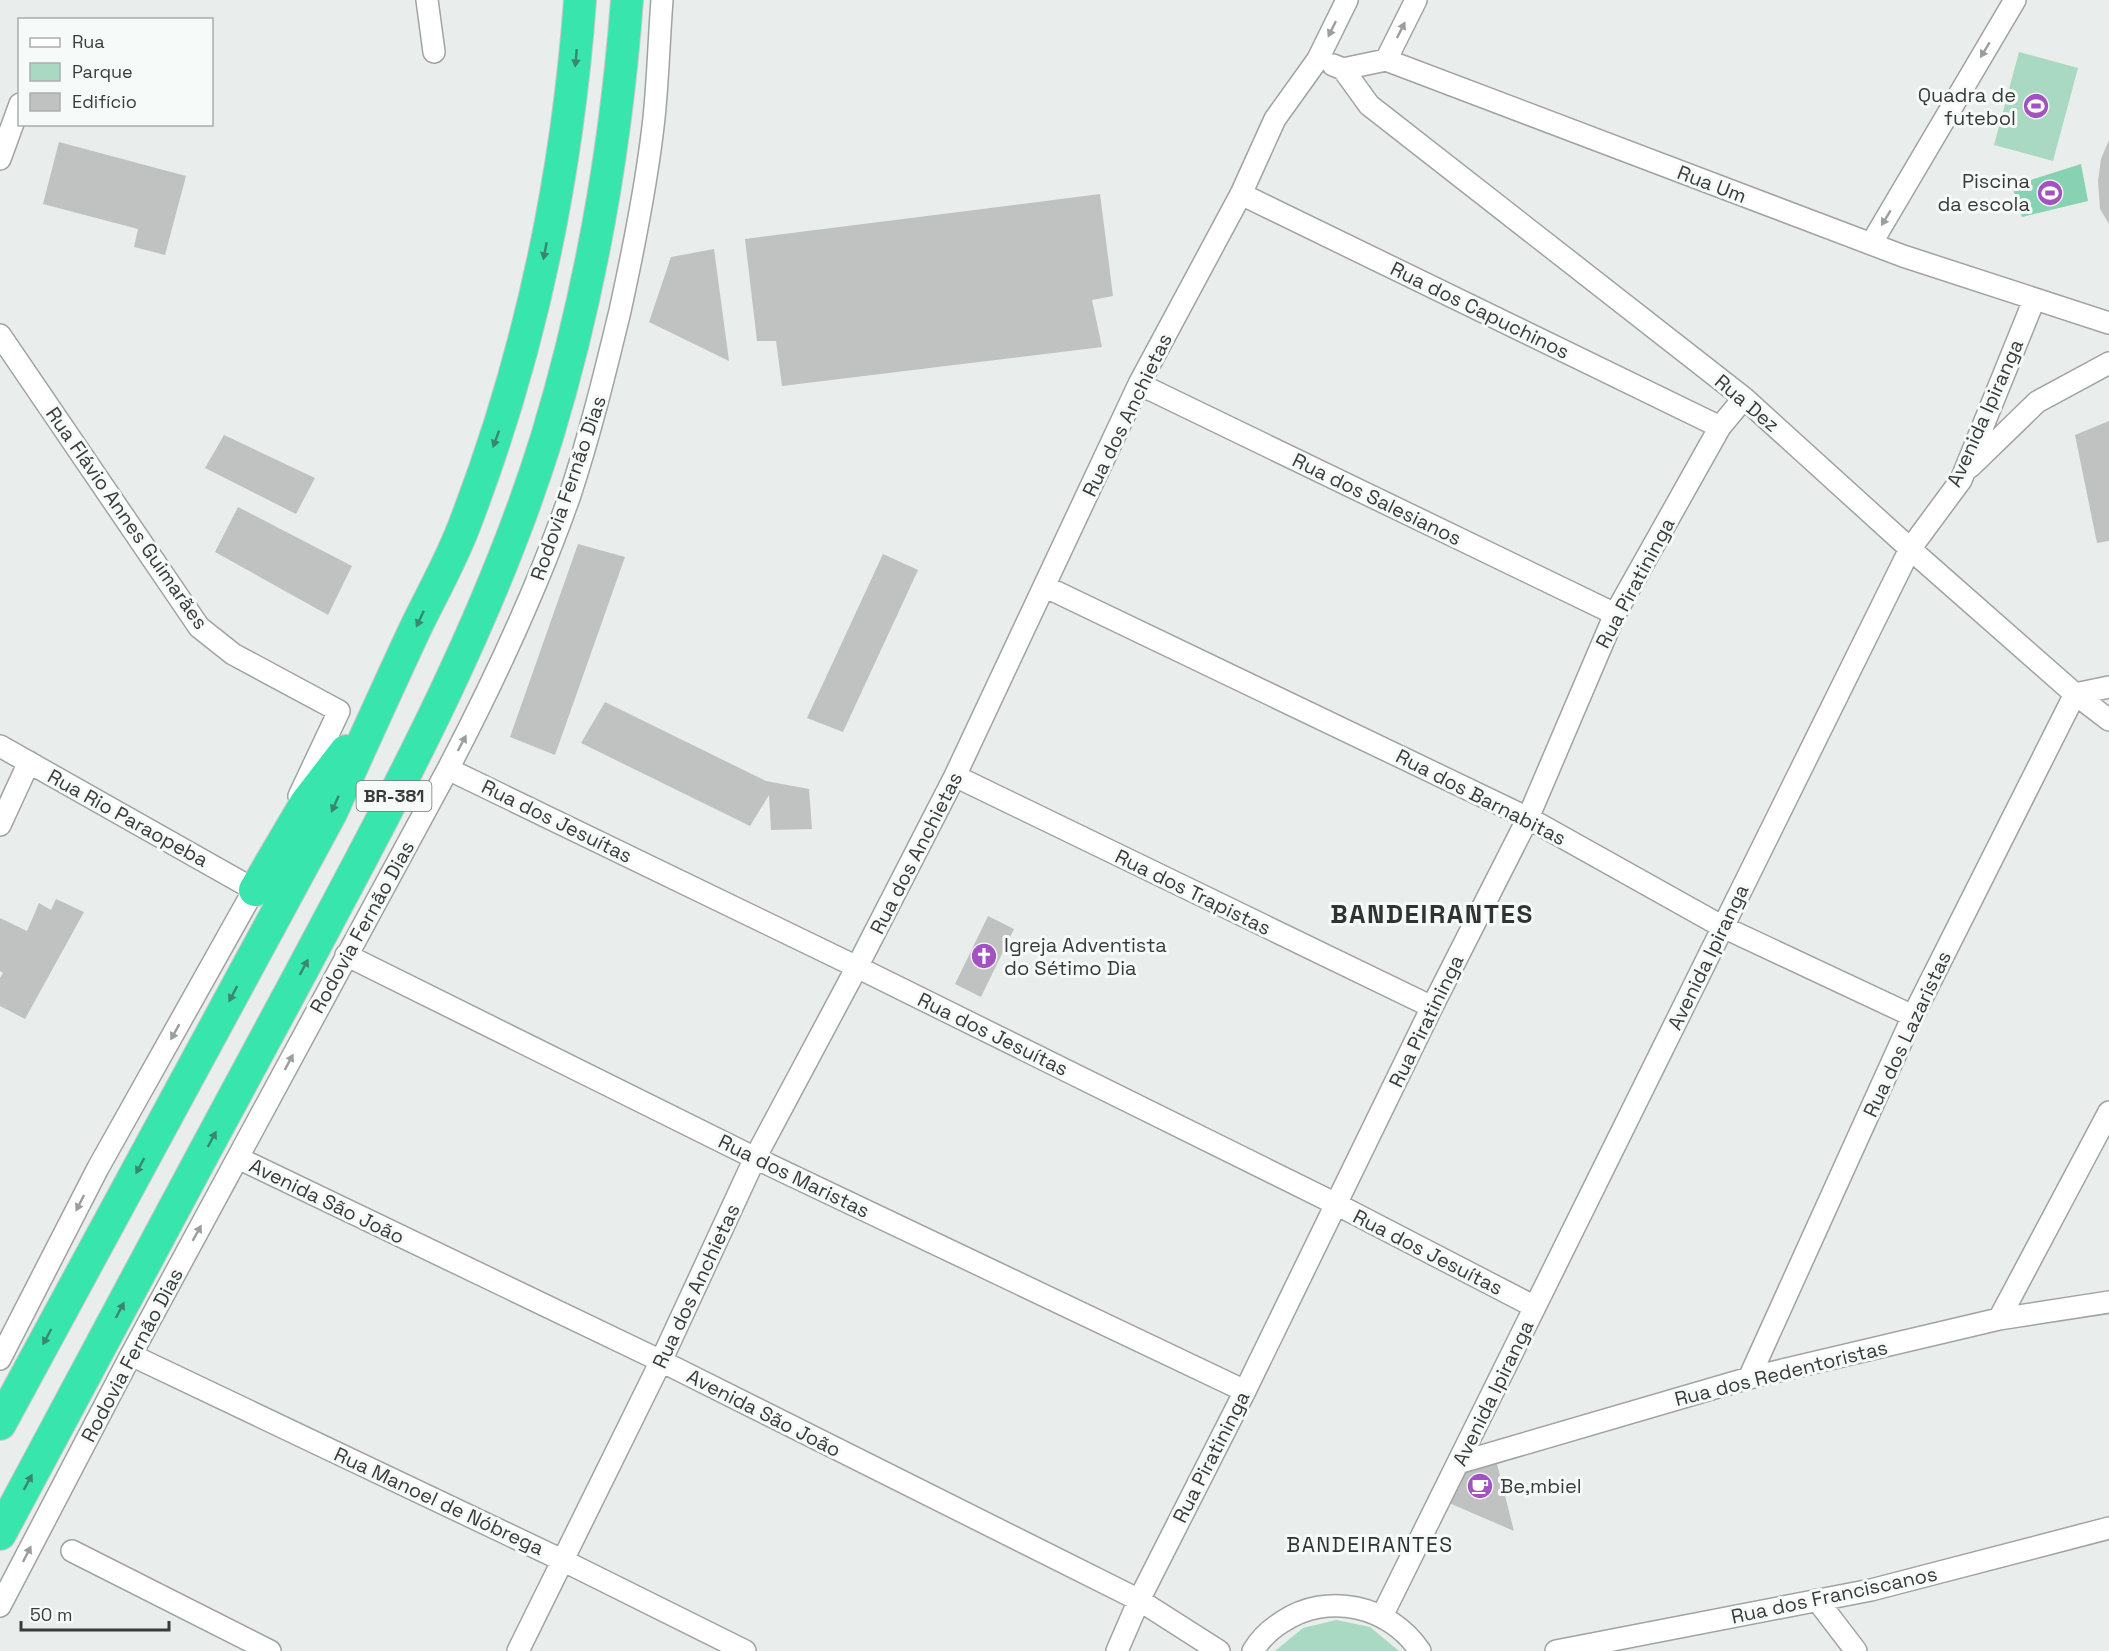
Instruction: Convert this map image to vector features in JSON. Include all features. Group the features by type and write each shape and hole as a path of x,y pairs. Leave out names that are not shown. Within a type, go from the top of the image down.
{"highway":[{"name":"BR-381","path":"0,1424 332,813 376,712 465,524 501,423 533,310 559,178 575,66 580,0"},
{"name":"Rodovia Fernão Dias","path":"0,1534 374,837 486,603 508,549 546,438 580,319 606,187 622,70 627,0"},
{"name":"BR-381","path":"255,890 306,803 376,712"}],"street":[{"path":"427,0 434,52"},
{"name":"Rodovia Fernão Dias","path":"0,1606 131,1355 479,710 540,575 570,495 598,402 642,209 654,118 662,0"},
{"name":"Rua dos Anchietas","path":"518,1651 661,1361 754,1158 857,967 955,776 1046,587 1139,384 1241,194 1275,119 1318,58 1347,0"},
{"path":"1318,58 1343,69 1386,60 1416,0"},
{"path":"1871,244 2015,0"},
{"name":"Rua Um","path":"1386,60 1871,244 2109,323"},
{"name":"Rua Dez","path":"1343,69 1370,105 1744,398 1910,549 2075,694 2109,720"},
{"path":"0,159 18,110"},
{"name":"Rua dos Capuchinos","path":"1241,194 1720,427"},
{"name":"Avenida Ipiranga","path":"1382,1616 1910,549 1961,480 2034,300"},
{"name":"Rua Flávio Annes Guimarães","path":"0,335 199,627 233,654 339,711 255,890"},
{"path":"1961,480 1971,466 2037,402 2109,363"},
{"name":"Rua dos Salesianos","path":"1139,384 1615,614"},
{"name":"Rua Piratininga","path":"1117,1651 1139,1600 1245,1391 1432,1007 1528,818 1615,614 1720,427 1744,398"},
{"name":"Rua dos Barnabitas","path":"1046,587 1528,818 1723,927 1913,1016"},
{"path":"2075,694 2109,687"},
{"name":"Rua dos Lazaristas","path":"1749,1378 1913,1016 2075,694"},
{"name":"Rua Rio Paraopeba","path":"0,746 255,890"},
{"path":"0,825 29,762"},
{"name":"Rua dos Jesuítas","path":"448,769 857,967 1336,1204 1535,1307"},
{"name":"Rua dos Trapistas","path":"955,776 1432,1007"},
{"name":"BR-381","path":"0,1359 98,1168 255,890"},
{"name":"Rua dos Maristas","path":"346,955 754,1158 1245,1391"},
{"path":"1999,1319 2109,1112"},
{"name":"Avenida São João","path":"238,1158 661,1361 1139,1600 1219,1651"},
{"name":"Rua dos Redentoristas","path":"1458,1463 1749,1378 1999,1319 2109,1302"},
{"name":"Rua Manoel de Nóbrega","path":"131,1355 564,1561 745,1651"},
{"name":"Rua dos Franciscanos","path":"1556,1651 1584,1648 1871,1590 2109,1528"},
{"path":"72,1551 270,1651"},
{"path":"1817,1600 1856,1651"},
{"path":"1253,1651 1271,1629 1291,1616 1313,1608 1336,1605 1360,1608 1382,1616 1399,1627 1420,1651"}],"green space":[{"name":"Quadra de futebol","path":"2019,52 2078,68 2053,161 1994,145"},
{"path":"1336,1620 1370,1627 1399,1651 1275,1651 1303,1628"}],"shaded area":[{"name":"Piscina da escola","path":"2081,164 2088,201 2022,217 2012,186"}],"building":[{"path":"2109,140 2109,224 2100,209 2098,181 2101,159"},
{"path":"59,142 186,176 165,255 134,247 138,229 43,204"},
{"path":"1100,194 1113,296 1092,300 1102,347 782,386 776,341 757,341 745,239"},
{"path":"714,249 729,361 649,322 671,257"},
{"path":"2109,421 2109,541 2097,543 2075,435"},
{"path":"224,435 315,478 296,514 205,468"},
{"path":"238,507 352,566 328,615 215,552"},
{"path":"578,544 625,557 555,755 510,737"},
{"path":"883,554 918,570 843,732 807,718"},
{"path":"605,702 766,781 809,789 812,829 771,830 769,795 750,826 581,743"},
{"path":"56,899 84,912 25,1019 0,1006 0,978 3,973 0,971 0,918 27,931 39,903 51,910"},
{"name":"Igreja Adventista do Sétimo Dia","path":"988,916 1014,929 981,997 955,984"},
{"name":"Be,mbiel","path":"1496,1460 1514,1531 1449,1503 1464,1469"}],"place":[{"name":"Quadra de futebol","path":"2036,106"},
{"name":"Piscina da escola","path":"2050,193"},
{"name":"Igreja Adventista do Sétimo Dia","path":"984,956"},
{"name":"Be,mbiel","path":"1480,1486"}],"district":[{"name":"BANDEIRANTES","path":"1432,914"},
{"name":"BANDEIRANTES","path":"1370,1545"}]}
